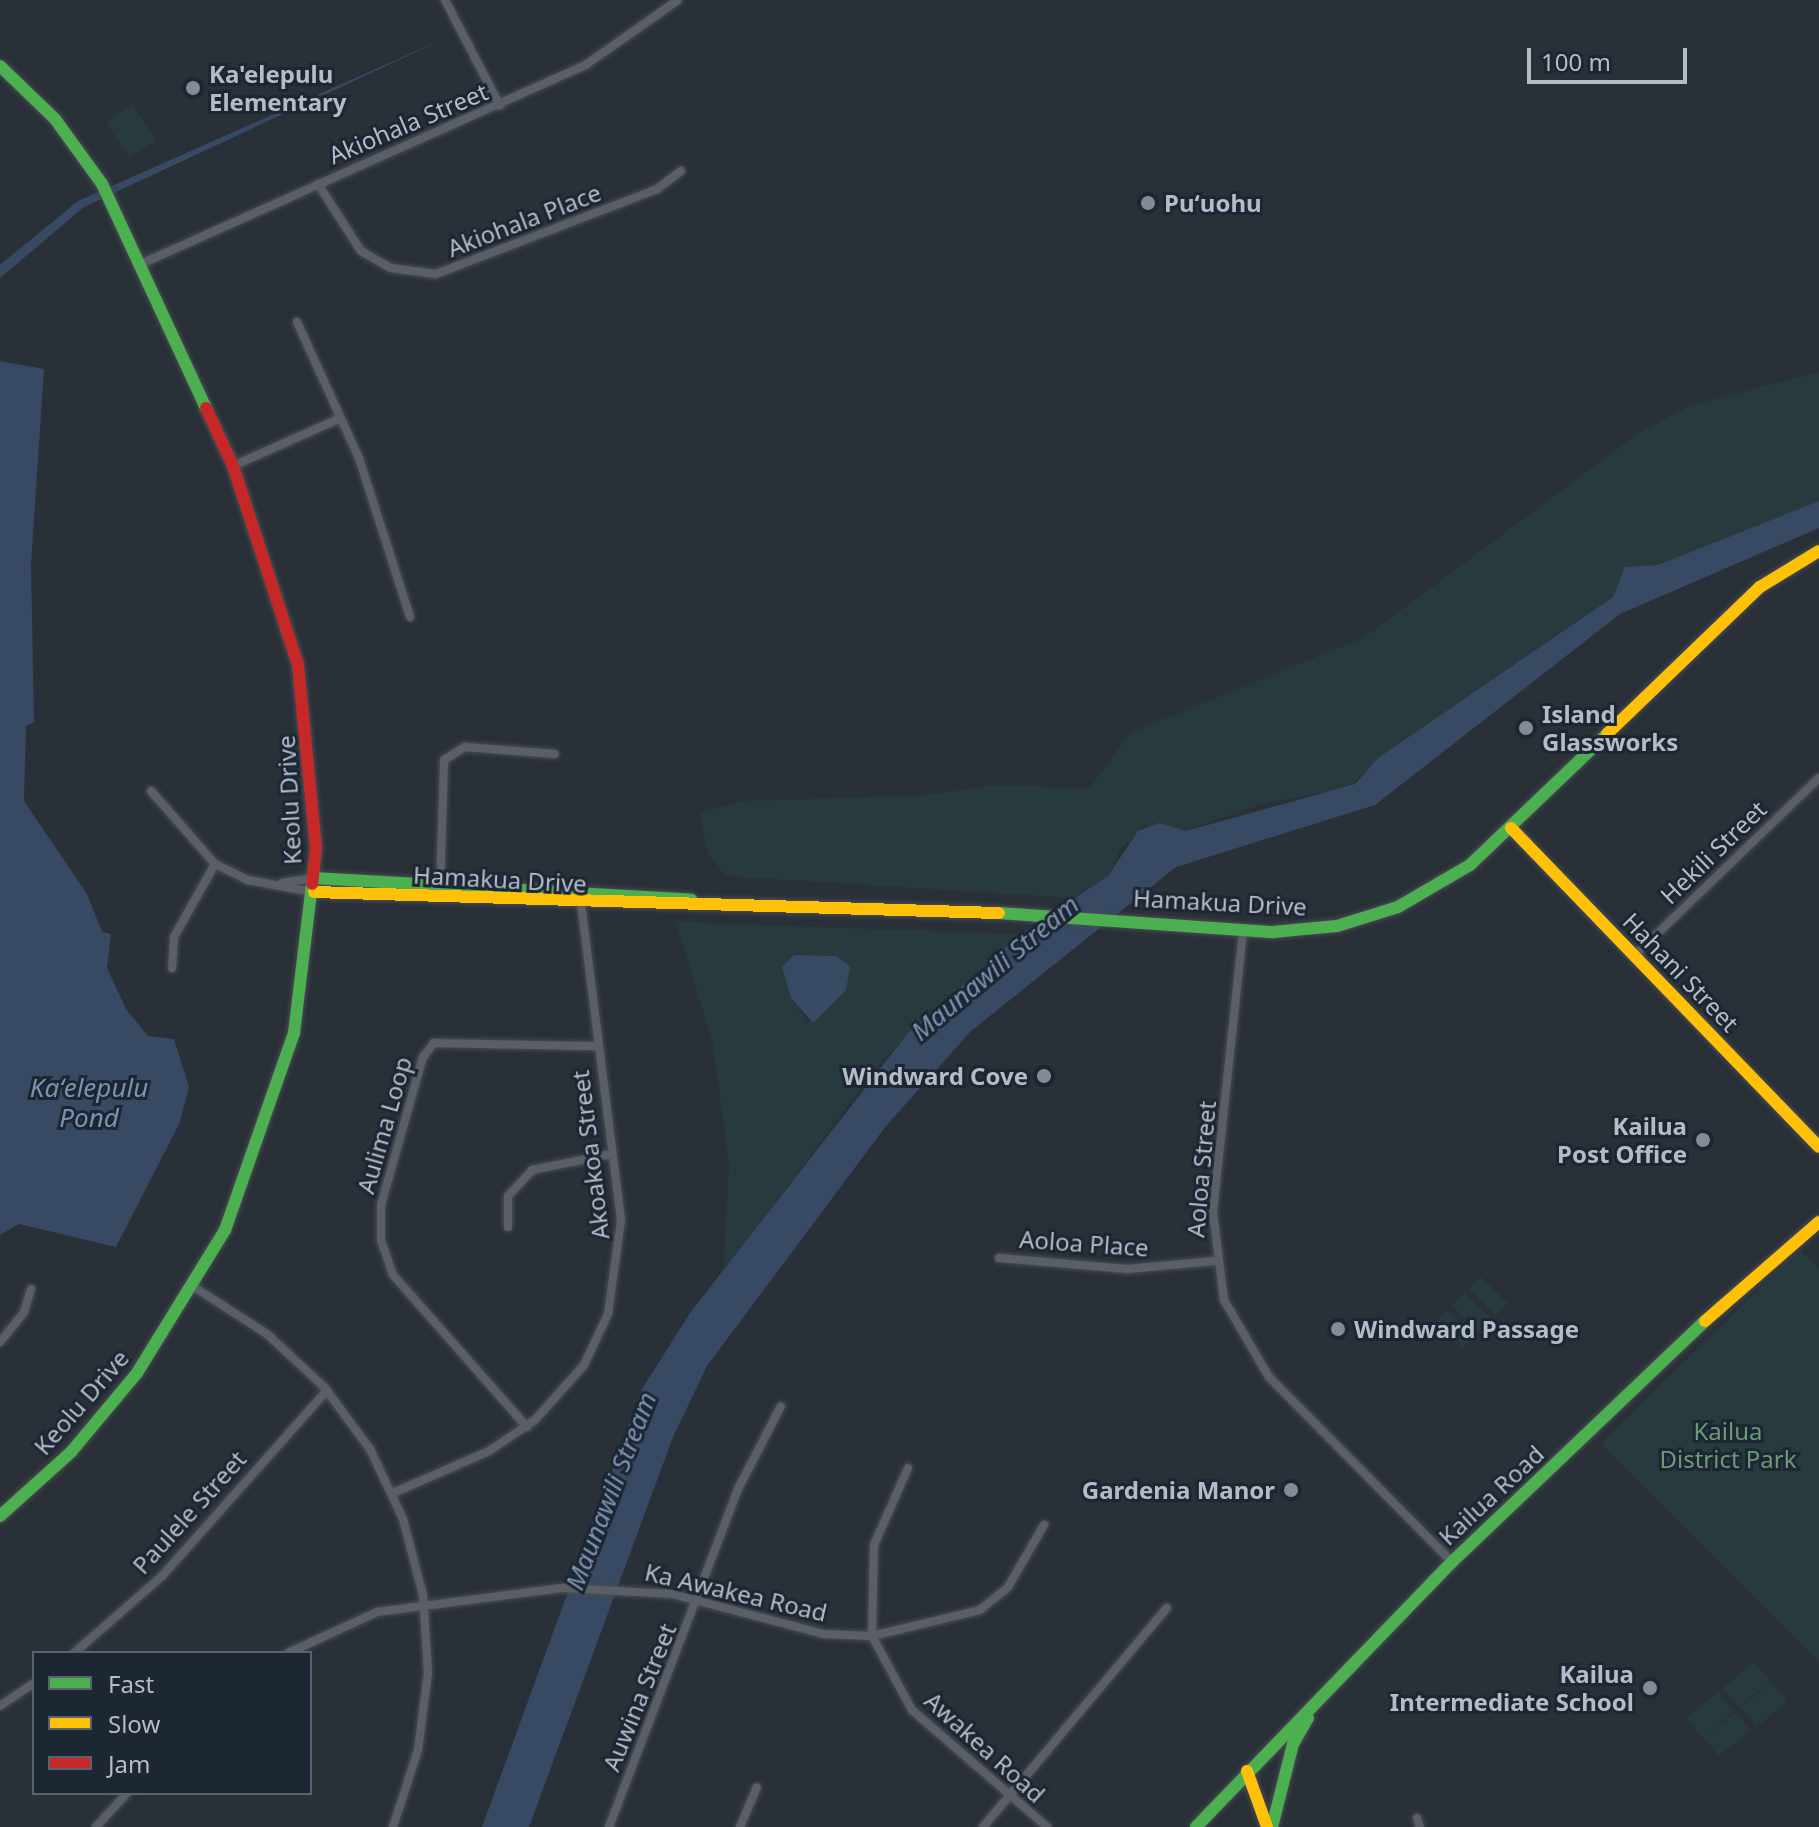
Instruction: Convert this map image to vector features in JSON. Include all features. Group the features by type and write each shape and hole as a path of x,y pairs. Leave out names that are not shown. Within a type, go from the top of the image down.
{"main road":[{"name":"Keolu Drive","path":"0,66 55,119 102,184 143,263 233,466 298,665 313,774 315,878 302,996 274,1106 194,1287 116,1400 0,1516"},
{"name":"Hamakua Drive","path":"314,892 440,892 1021,914 1243,931 1316,930 1398,907 1453,877 1511,828 1760,587 1819,551"},
{"name":"Hahani Street","path":"1511,828 1819,1147"},
{"name":"Hamakua Drive","path":"315,878 440,892"},
{"name":"Kailua Road","path":"1196,1827 1452,1562 1667,1355 1819,1222"},
{"path":"1269,1827 1293,1744 1316,1705"},
{"path":"1247,1771 1269,1827"}],"street":[{"path":"445,0 500,106"},
{"name":"Akiohala Street","path":"143,263 500,106 587,64 678,0"},
{"name":"Akiohala Place","path":"318,184 361,251 391,268 425,274 473,263 657,189 681,171"},
{"path":"297,322 341,418 410,617"},
{"path":"233,466 341,418"},
{"path":"440,892 438,777 448,755 485,747 555,754"},
{"name":"Hekili Street","path":"1635,955 1819,778"},
{"path":"151,791 215,864 174,937 172,968"},
{"name":"Hamakua Drive","path":"215,864 314,892"},
{"name":"Hamakua Drive","path":"277,883 315,878"},
{"name":"Akoakoa Street","path":"393,1493 527,1427 573,1380 608,1314 621,1239 580,898"},
{"name":"Aoloa Street","path":"1243,931 1213,1212 1215,1261 1230,1317 1257,1363 1452,1562"},
{"name":"Aulima Loop","path":"527,1427 393,1275 381,1241 381,1205 423,1057 434,1043 597,1046"},
{"path":"508,1227 508,1196 525,1175 552,1162 612,1154"},
{"name":"Aoloa Place","path":"999,1258 1128,1269 1215,1261"},
{"path":"194,1287 267,1334 327,1390 393,1493 424,1606 423,1724 393,1827"},
{"path":"0,1342 24,1312 31,1289"},
{"name":"Paulele Street","path":"76,1651 180,1557 327,1390"},
{"name":"Auwina Street","path":"609,1827 738,1489 781,1406"},
{"name":"Awakea Road","path":"908,1468 874,1545 872,1636 912,1710 1047,1827"},
{"name":"Ka Awakea Road","path":"292,1651 353,1618 563,1588 635,1589 698,1600 823,1634 872,1636 980,1610 1008,1587 1044,1525"},
{"path":"983,1827 1167,1608"},
{"path":"0,1706 32,1684"},
{"path":"740,1827 757,1787"},
{"path":"96,1827 125,1795"}],"green space":[{"path":"132,104 156,140 130,158 105,122"},
{"path":"1819,372 1819,501 1658,565 1635,566 1613,597 1378,758 1349,787 1262,804 1186,831 1145,826 1120,850 1108,876 1075,898 726,876 708,853 700,813 743,801 927,795 997,785 1089,789 1130,733 1365,637 1640,432 1693,405"},
{"path":"676,922 1021,934 883,1059 723,1273 729,1164 713,1044","holes":["807,955 836,956 850,966 833,1002 808,1022 791,998 782,966"]},
{"name":"Kailua District Park","path":"1799,1249 1819,1269 1819,1662 1601,1444"},
{"path":"1481,1277 1508,1304 1496,1316 1469,1289"},
{"path":"1465,1293 1492,1320 1479,1333 1452,1306"},
{"path":"1447,1310 1474,1337 1462,1349 1435,1322"},
{"path":"1754,1662 1770,1681 1739,1708 1723,1688"},
{"path":"1771,1682 1787,1701 1756,1727 1740,1708"},
{"path":"1718,1692 1734,1711 1703,1738 1687,1718"},
{"path":"1736,1712 1751,1731 1718,1756 1704,1737"}],"water":[{"path":"450,36 84,207 0,278 0,265 78,201"},
{"name":"Kaʻelepulu Pond","path":"0,361 44,369 31,564 34,722 26,726 24,801 87,894 102,932 111,934 107,968 126,1009 148,1036 174,1039 189,1087 179,1124 116,1247 19,1224 0,1235"},
{"name":"Maunawili Stream","path":"1819,501 1819,528 1620,614 1375,805 1176,867 971,1031 886,1126 707,1366 673,1437 529,1827 482,1827 642,1389 690,1313 908,1033 1021,934 1108,876 1138,831 1159,823 1186,831 1355,784 1378,758 1613,597 1625,567 1658,565"},
{"path":"794,955 836,956 850,966 846,990 813,1023 791,998 782,967"}],"traffic: fast":[{"path":"0,66 55,119 102,184 206,408"},
{"path":"999,913 1273,932 1337,926 1398,907 1470,865 1607,734"},
{"path":"315,878 691,900"},
{"path":"0,1516 71,1452 137,1373 225,1230 294,1033 312,884"},
{"path":"1196,1827 1452,1562 1705,1321"},
{"path":"1272,1827 1293,1744 1308,1718"}],"traffic: slow":[{"path":"1607,734 1760,587 1819,551"},
{"path":"1511,828 1819,1147"},
{"path":"314,892 999,913"},
{"path":"1705,1321 1819,1222"},
{"path":"1247,1771 1267,1827"}],"traffic: jam":[{"path":"206,408 233,466 298,665 316,847 312,884"}],"place":[{"name":"Ka'elepulu Elementary","path":"193,88"},
{"name":"Puʻuohu","path":"1148,203"},
{"name":"Island Glassworks","path":"1526,728"},
{"name":"Windward Cove","path":"1044,1076"},
{"name":"Kailua Post Office","path":"1703,1140"},
{"name":"Windward Passage","path":"1338,1329"},
{"name":"Gardenia Manor","path":"1291,1490"},
{"name":"Kailua Intermediate School","path":"1650,1688"}]}
